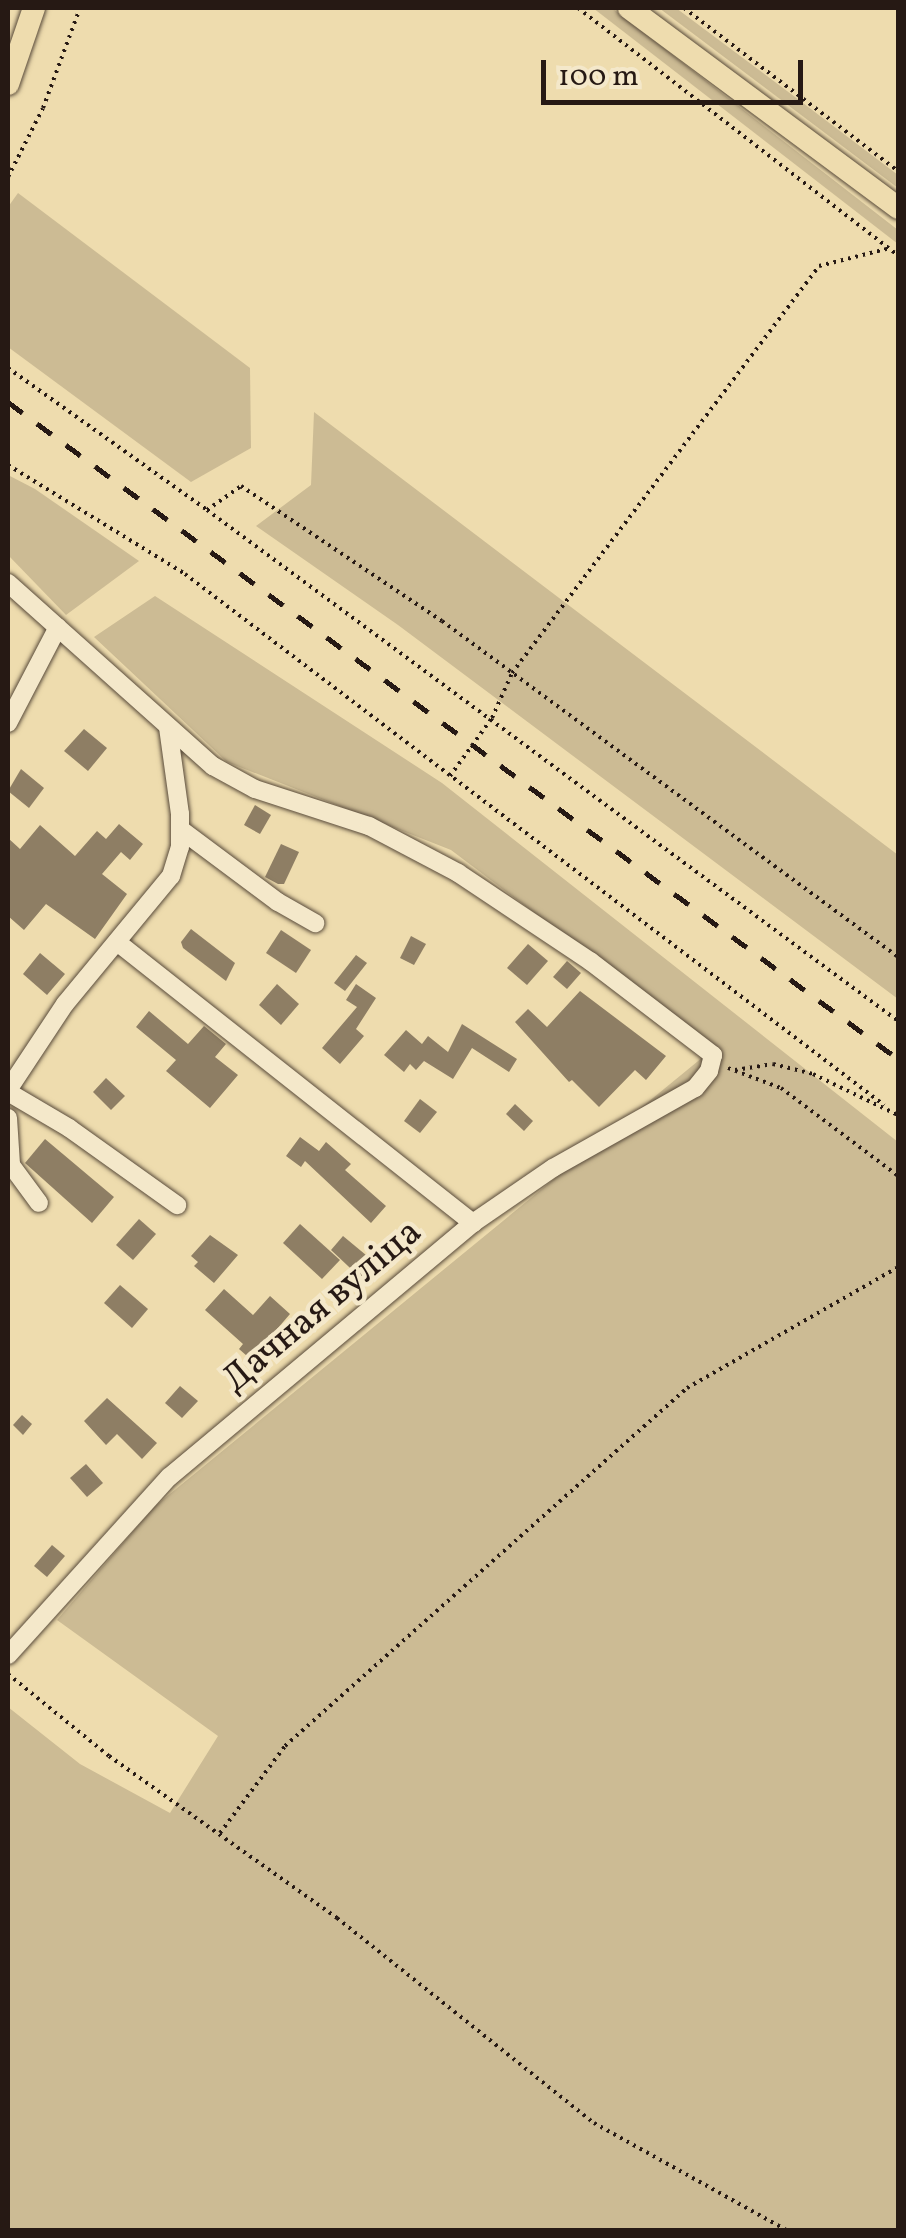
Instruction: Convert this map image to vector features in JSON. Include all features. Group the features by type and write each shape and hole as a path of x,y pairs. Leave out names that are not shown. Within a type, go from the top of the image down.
{"main road":[{"path":"8,84 34,8"},
{"path":"629,8 898,208"}],"street":[{"path":"8,582 168,728 236,781 368,826 458,873 605,972 712,1055"},
{"path":"8,723 58,627"},
{"path":"168,728 180,830 171,876 65,1004 8,1091 70,1128 177,1205"},
{"path":"180,830 264,892 315,922"},
{"path":"117,942 473,1223"},
{"name":"Дачная вуліца","path":"8,1655 145,1499 473,1223 553,1168 695,1088 710,1072 712,1055"},
{"path":"8,1118 11,1165 40,1203"}],"path":[{"path":"8,176 43,108 80,8"},
{"path":"578,8 898,255"},
{"path":"684,8 898,171"},
{"path":"450,776 492,718 512,673 818,266 890,248"},
{"path":"8,368 492,718 898,1021"},
{"path":"8,465 186,574 898,1115"},
{"path":"207,510 241,486 512,673 898,957"},
{"path":"712,1055 731,1070 781,1088 898,1176"},
{"path":"731,1070 772,1064 813,1074 884,1104"},
{"path":"220,1833 285,1746 687,1388 898,1267"},
{"path":"8,1674 109,1756 337,1918 594,2122 786,2230"}],"shaded area":[{"path":"593,8 612,8 898,230 898,244"},
{"path":"659,8 676,8 795,97 898,175 898,188"},
{"path":"18,193 250,368 251,448 191,482 8,347 8,207"},
{"path":"314,412 898,855 898,999 398,625 256,526 311,485"},
{"path":"8,475 35,489 139,561 66,615 8,555"},
{"path":"155,596 442,783 898,1142 898,2230 8,2230 8,1707 80,1764 170,1813 218,1736 57,1620 154,1507 714,1048 451,850 227,762 94,637"}],"building":[{"path":"84,729 107,748 88,771 64,751"},
{"path":"21,769 44,788 29,808 8,791"},
{"path":"255,805 271,815 260,834 244,825"},
{"path":"119,824 143,844 130,860 121,852 102,874 127,894 95,939 46,904 24,930 8,916 8,838 20,849 40,825 75,856 97,831 106,839"},
{"path":"281,844 299,852 284,884 278,884 265,877"},
{"path":"191,929 235,963 226,981 183,948 181,942"},
{"path":"281,930 311,950 296,973 266,953"},
{"path":"411,936 426,944 414,965 400,958"},
{"path":"528,944 548,961 527,985 507,968"},
{"path":"40,953 65,974 47,995 23,974"},
{"path":"356,955 367,963 345,991 334,983"},
{"path":"567,961 581,973 567,989 553,977"},
{"path":"277,984 299,1004 281,1025 259,1005"},
{"path":"356,984 376,998 356,1029 364,1036 340,1064 322,1048 357,1007 346,1000"},
{"path":"580,991 666,1056 646,1080 635,1070 599,1107 572,1080 569,1082 515,1022 528,1009 547,1027"},
{"path":"149,1011 188,1044 204,1026 226,1044 215,1057 238,1075 210,1108 166,1071 176,1060 136,1027"},
{"path":"462,1024 517,1059 509,1072 472,1048 453,1079 424,1061 416,1070 410,1064 404,1072 384,1055 406,1030 422,1044 428,1036 448,1052"},
{"path":"106,1078 125,1096 111,1110 93,1092"},
{"path":"420,1099 437,1112 420,1133 404,1121"},
{"path":"515,1104 533,1121 524,1131 506,1114"},
{"path":"300,1137 319,1151 326,1142 351,1164 345,1170 386,1206 371,1223 305,1161 301,1167 286,1156"},
{"path":"45,1139 114,1197 92,1223 25,1163"},
{"path":"139,1219 156,1234 133,1260 116,1245"},
{"path":"300,1224 340,1260 322,1279 283,1243"},
{"path":"210,1235 238,1255 214,1283 194,1266 198,1262 191,1256"},
{"path":"343,1236 378,1265 364,1281 331,1250"},
{"path":"120,1285 148,1309 132,1328 104,1303"},
{"path":"224,1289 253,1315 270,1296 290,1314 265,1343 270,1347 255,1363 239,1349 243,1344 205,1310"},
{"path":"180,1386 198,1401 182,1418 165,1403"},
{"path":"107,1398 157,1443 142,1459 117,1434 106,1445 84,1421"},
{"path":"22,1415 32,1424 23,1435 13,1425"},
{"path":"86,1464 103,1483 87,1497 70,1478"},
{"path":"52,1545 65,1556 47,1577 34,1566"}],"railway":[{"path":"8,402 898,1059"}]}
